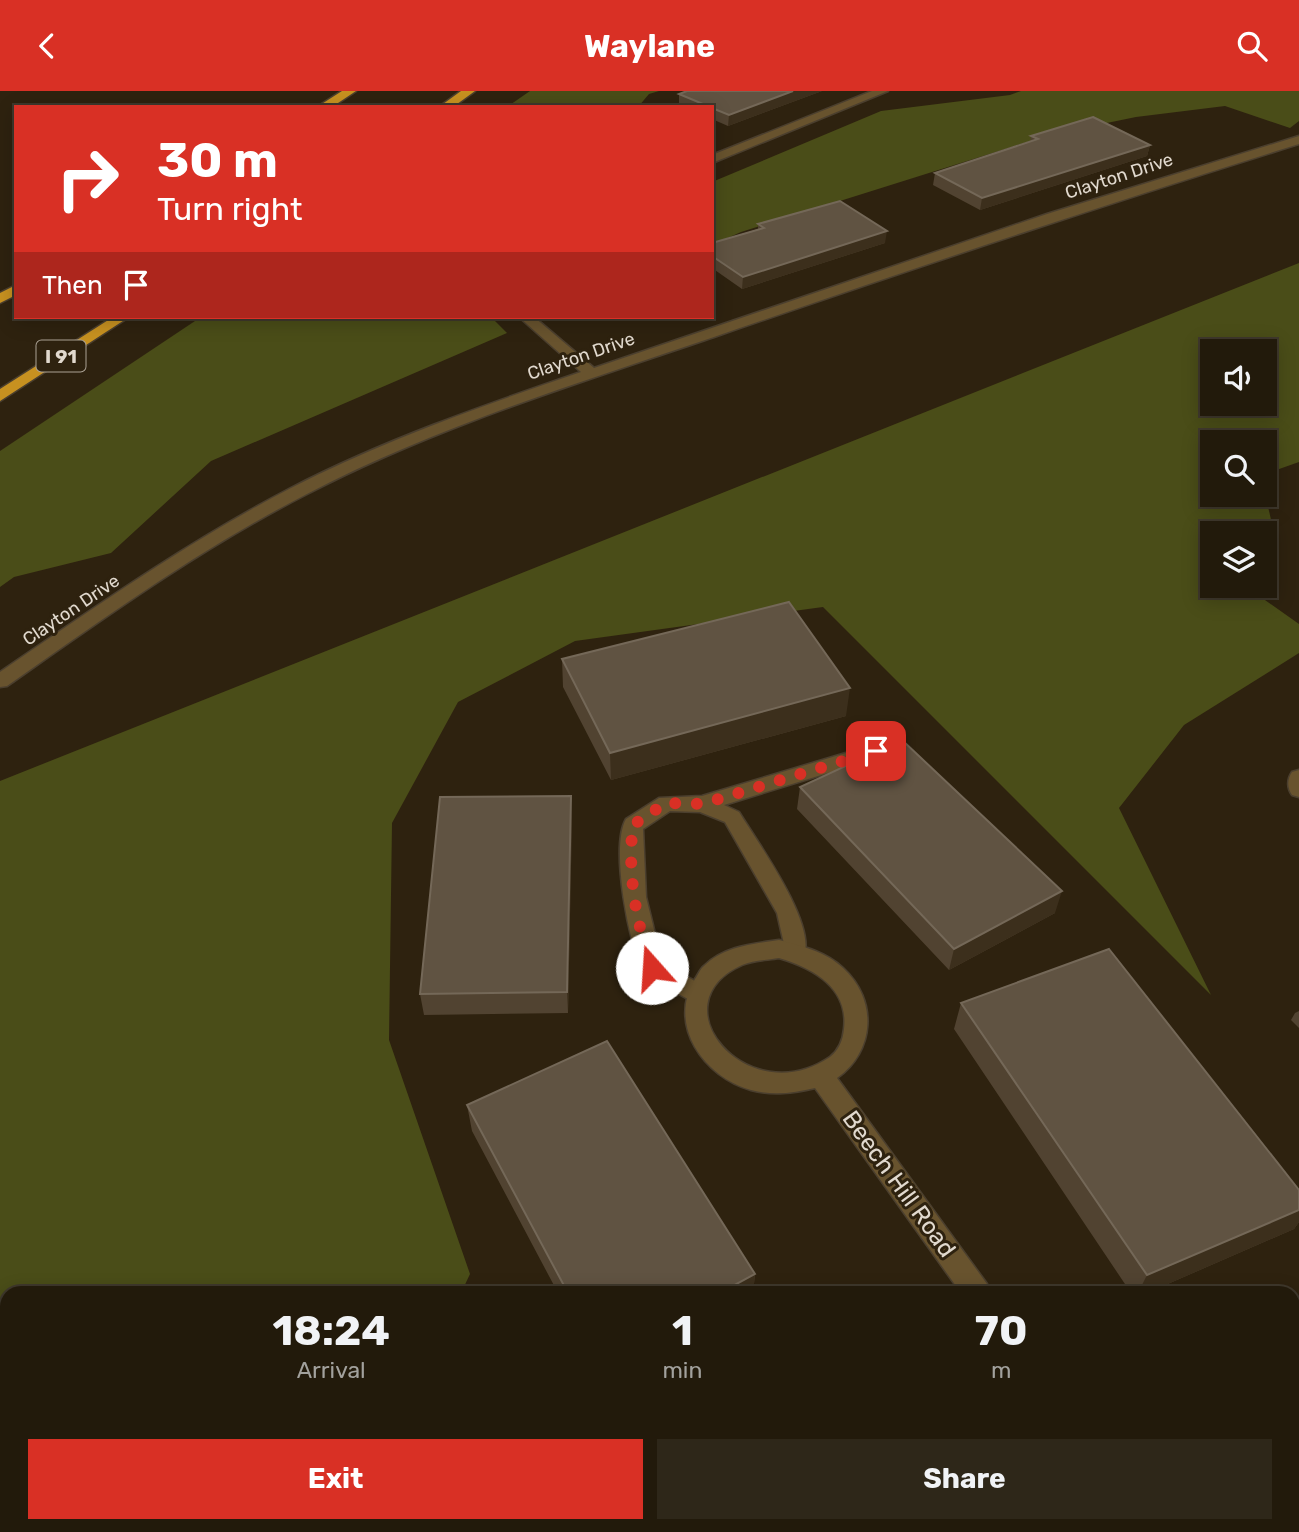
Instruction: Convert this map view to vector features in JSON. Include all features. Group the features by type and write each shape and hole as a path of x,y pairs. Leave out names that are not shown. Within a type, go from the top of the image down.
{"highway":[{"path":"326,105 350,91"},
{"path":"448,105 469,91"},
{"name":"I 91","path":"0,396 119,319"}],"street":[{"path":"714,158 882,91"},
{"name":"Clayton Drive","path":"0,681 180,559 279,502 443,426 590,373 1065,213 1299,140"},
{"path":"528,319 590,373"},
{"path":"697,994 652,968 639,930 630,852 633,825 666,803 702,804 876,751"},
{"path":"1299,777 1299,790"},
{"path":"702,804 732,817 788,912 795,951"},
{"path":"764,949 795,951 823,963 845,983 857,1007 857,1033 852,1046 833,1068 820,1075 789,1083 756,1080 727,1067 715,1058 699,1033 695,1020 697,994 712,972 735,956 764,949"},
{"name":"Beech Hill Road","path":"820,1075 972,1286"}],"green space":[{"path":"530,91 659,91 649,94 640,105 510,105"},
{"path":"1021,91 1299,91 1299,121 1290,128 1225,106 1136,117 1053,134 741,232 714,244 714,181 881,111 1010,95"},
{"path":"1299,263 1299,462 1277,470 1277,430 1200,430 1200,507 1268,507 1271,521 1200,521 1200,598 1262,598 1299,624 1299,653 1184,725 1119,808 1211,995 823,607 575,641 458,702 392,823 389,1040 470,1274 464,1286 0,1286 0,781"},
{"path":"198,319 493,319 507,333 211,461 111,553 14,577 0,587 0,451"}],"building":[{"path":"687,91 793,91 729,115 714,109 714,105 705,105 679,94"},
{"path":"1093,117 1150,145 982,198 935,173 1038,139 1031,136"},
{"path":"840,201 887,231 743,277 714,257 714,242 764,228 758,224"},
{"path":"789,602 850,688 610,753 562,659"},
{"path":"902,740 1062,891 954,949 800,787"},
{"path":"571,796 567,992 420,994 440,797"},
{"path":"1109,949 1299,1190 1299,1210 1147,1275 961,1003"},
{"path":"607,1041 755,1274 733,1286 564,1286 467,1105"}],"route":[{"path":"652,968 639,930 630,852 633,825 666,803 702,804 876,751"}]}
